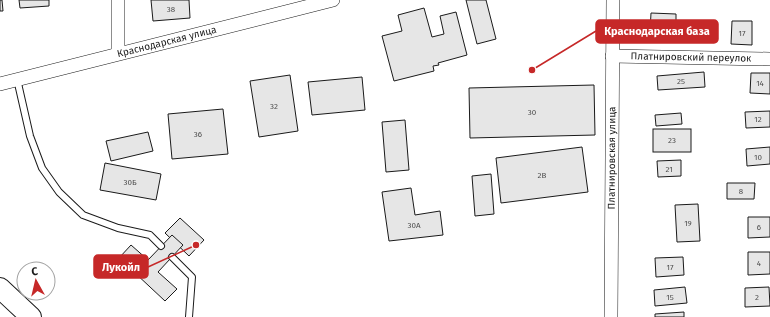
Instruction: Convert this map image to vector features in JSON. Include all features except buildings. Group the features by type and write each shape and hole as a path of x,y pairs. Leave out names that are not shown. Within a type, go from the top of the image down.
{"main road":[{"path":"0,288 28,315"}],"street":[{"path":"118,0 118,53"},
{"name":"Краснодарская улица","path":"0,84 333,0"},
{"name":"Платнировская улица","path":"611,317 613,0"},
{"name":"Платнировский переулок","path":"612,56 770,59"}],"lane":[{"path":"17,79 30,136 42,168 59,192 83,215 118,228 150,235 161,246"},
{"path":"172,257 192,277 189,317"}],"place":[{"name":"Краснодарская база","path":"532,70"},
{"name":"Лукойл","path":"196,245"}]}
